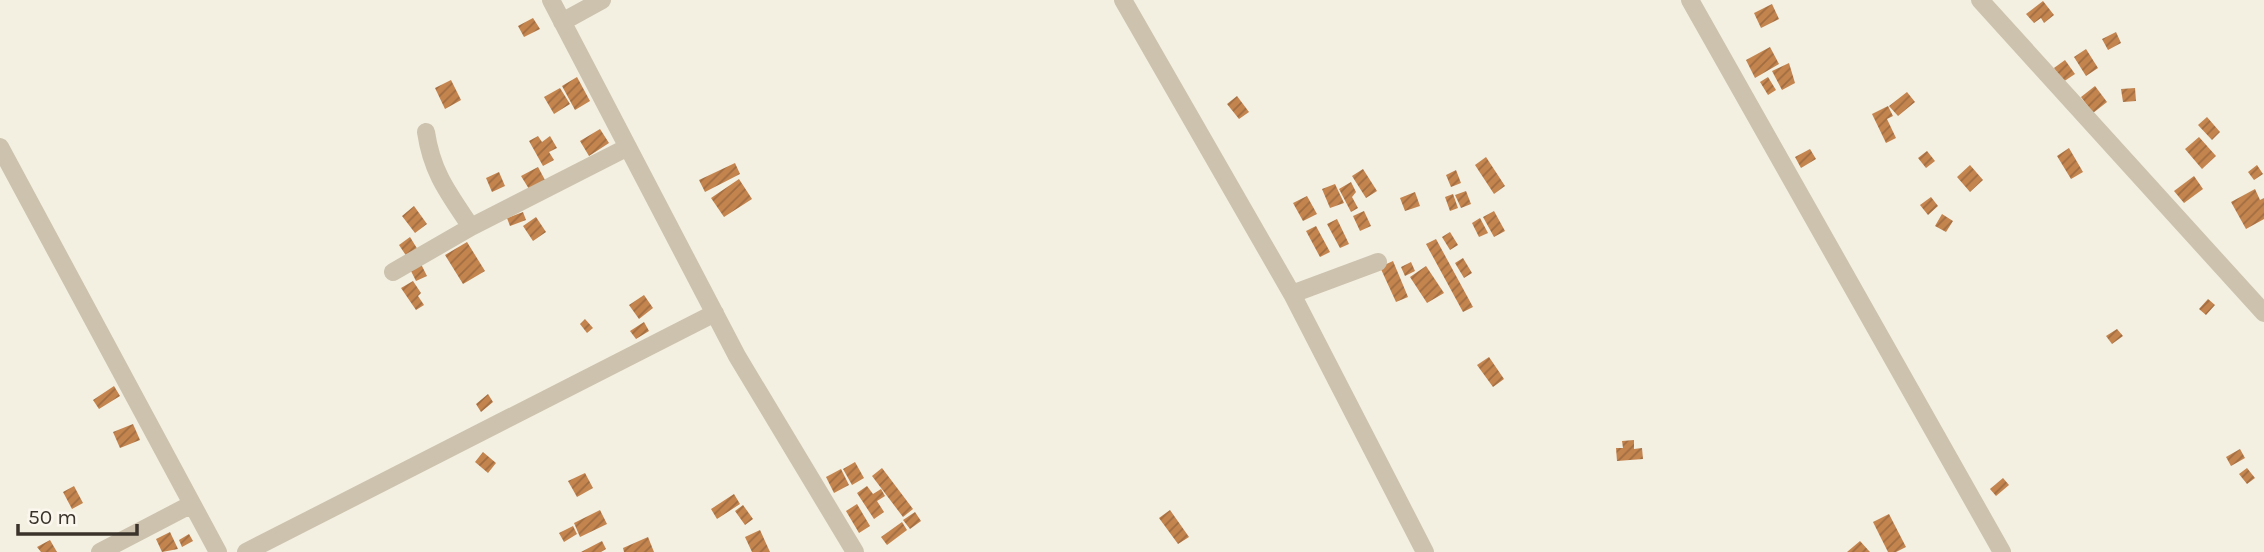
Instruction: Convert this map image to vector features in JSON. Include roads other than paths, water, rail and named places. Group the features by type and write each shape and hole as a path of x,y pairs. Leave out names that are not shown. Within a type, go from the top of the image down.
{"street":[{"path":"551,0 715,313 855,552"},
{"path":"562,22 602,0"},
{"path":"1123,0 1292,294 1425,552"},
{"path":"1690,0 2002,552"},
{"path":"1980,0 2264,313"},
{"path":"426,132 430,160 440,182 471,227"},
{"path":"0,147 218,552"},
{"path":"393,272 471,227 628,147"},
{"path":"1292,294 1378,262"},
{"path":"246,552 715,313"},
{"path":"100,552 192,504"}]}
